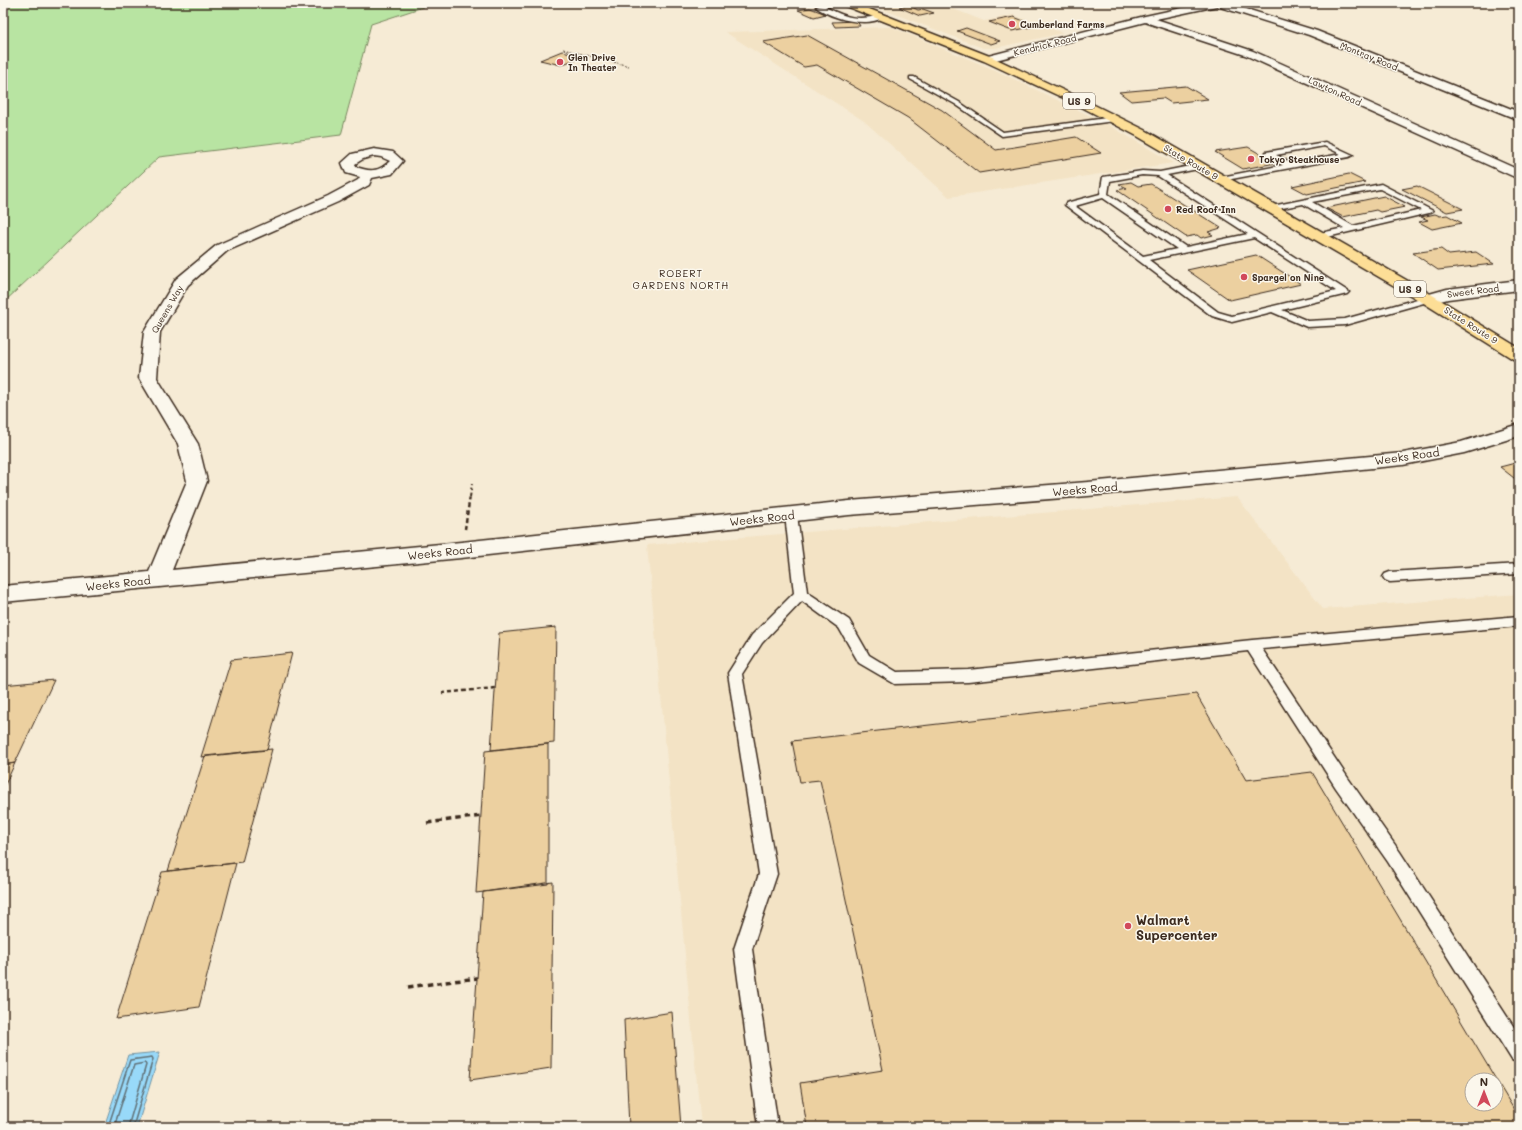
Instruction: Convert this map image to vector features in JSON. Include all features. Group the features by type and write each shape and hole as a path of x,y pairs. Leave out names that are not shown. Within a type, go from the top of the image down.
{"main road":[{"name":"State Route 9","path":"846,3 988,59 1114,119 1200,166 1428,299 1519,355"}],"street":[{"name":"Kendrick Road","path":"988,59 1218,3"},
{"name":"Montray Road","path":"1218,3 1313,33 1519,116"},
{"name":"Lawton Road","path":"1145,20 1249,53 1519,175"},
{"name":"Queens Way","path":"157,579 197,481 188,444 148,378 152,332 182,282 222,248 333,199 364,182 367,175"},
{"name":"Sweet Road","path":"1428,299 1447,294 1519,285"},
{"name":"Weeks Road","path":"3,594 461,550 791,514 1088,489 1403,458 1464,446 1519,430"}],"lane":[{"path":"838,3 819,7 842,17 863,21 882,17"},
{"path":"912,78 957,103 1002,134 1114,119"},
{"path":"1221,179 1292,166 1349,155 1325,144 1269,154 1292,166"},
{"path":"1104,195 1106,179 1142,173 1160,174 1200,166"},
{"path":"1104,195 1069,205 1215,314 1232,318 1344,292 1160,174"},
{"path":"1272,208 1381,186 1430,211 1319,236"},
{"path":"1104,195 1184,250"},
{"path":"1305,202 1352,229"},
{"path":"1142,259 1256,235"},
{"path":"1272,309 1306,324 1345,322 1428,299"},
{"path":"791,514 801,594 844,624 864,659 895,678 968,676 1252,645 1519,621"},
{"path":"1390,577 1519,569"},
{"path":"768,1127 744,949 768,874 735,673 757,639 801,594"},
{"path":"1252,645 1342,783 1394,857 1519,1053"}],"path":[{"path":"563,50 629,66"},
{"path":"461,550 472,484"},
{"path":"442,693 495,688"},
{"path":"427,823 481,816"},
{"path":"408,987 477,978"}],"shaded area":[{"path":"895,3 938,3 984,21 1013,15 1063,33 995,48 983,48 877,7"},
{"path":"891,27 995,70 1107,124 1173,163 949,197 864,121 725,32"},
{"path":"1237,497 1323,609 1519,594 1519,1127 701,1127 647,545"}],"green space":[{"path":"3,3 429,3 423,7 371,24 341,135 159,157 3,303"}],"water":[{"path":"160,1052 137,1127 104,1127 128,1055"}],"building":[{"path":"908,5 918,10 923,9 934,13 920,16 899,7"},
{"path":"810,8 826,14 814,17 798,10"},
{"path":"1014,17 1036,26 1012,31 989,22"},
{"path":"857,21 860,26 835,27 832,22"},
{"name":"Cumberland Farms","path":"966,28 1000,41 991,44 957,31"},
{"path":"807,35 942,110 996,150 1076,137 1101,153 979,173 908,118 817,65 804,67 763,42"},
{"path":"562,51 583,56 561,65 540,60"},
{"path":"1186,86 1208,99 1171,103 1163,98 1131,101 1119,92"},
{"path":"1248,147 1276,163 1243,169 1215,152"},
{"path":"1349,174 1365,182 1307,194 1292,186"},
{"name":"Red Roof Inn","path":"1131,182 1138,186 1151,184 1221,228 1208,232 1213,235 1201,238 1197,235 1186,237 1117,190 1127,188 1119,184"},
{"path":"1417,186 1463,209 1447,212 1402,189"},
{"path":"1384,196 1405,207 1380,212 1376,210 1343,217 1326,208"},
{"path":"1435,214 1440,216 1447,215 1462,223 1432,229 1419,222 1428,220 1421,217"},
{"path":"1441,249 1449,255 1476,252 1494,264 1438,270 1413,253"},
{"name":"Spargel on Nine","path":"1256,255 1301,284 1230,300 1187,270"},
{"path":"1519,462 1519,482 1500,467"},
{"path":"556,627 554,743 491,750 499,633"},
{"path":"292,653 267,750 201,757 231,660"},
{"path":"54,680 15,763 3,765 3,685"},
{"name":"Walmart Supercenter","path":"1196,694 1246,780 1312,772 1491,1072 1464,1072 1464,1112 1504,1112 1504,1093 1519,1118 1519,1127 807,1127 800,1083 883,1070 820,780 800,782 792,741"},
{"path":"548,744 548,884 476,893 485,751"},
{"path":"272,749 242,862 168,871 205,756"},
{"path":"15,763 3,789 3,765"},
{"path":"236,863 199,1007 116,1019 162,872"},
{"path":"553,882 551,1068 470,1080 483,892"},
{"path":"672,1012 681,1127 629,1127 624,1020"}],"place":[{"name":"Cumberland Farms","path":"1012,24"},
{"name":"Glen Drive In Theater","path":"560,62"},
{"name":"Tokyo Steakhouse","path":"1251,159"},
{"name":"Red Roof Inn","path":"1168,209"},
{"name":"Spargel on Nine","path":"1244,277"},
{"name":"Walmart Supercenter","path":"1128,926"}],"district":[{"name":"ROBERT GARDENS NORTH","path":"681,278"}]}
